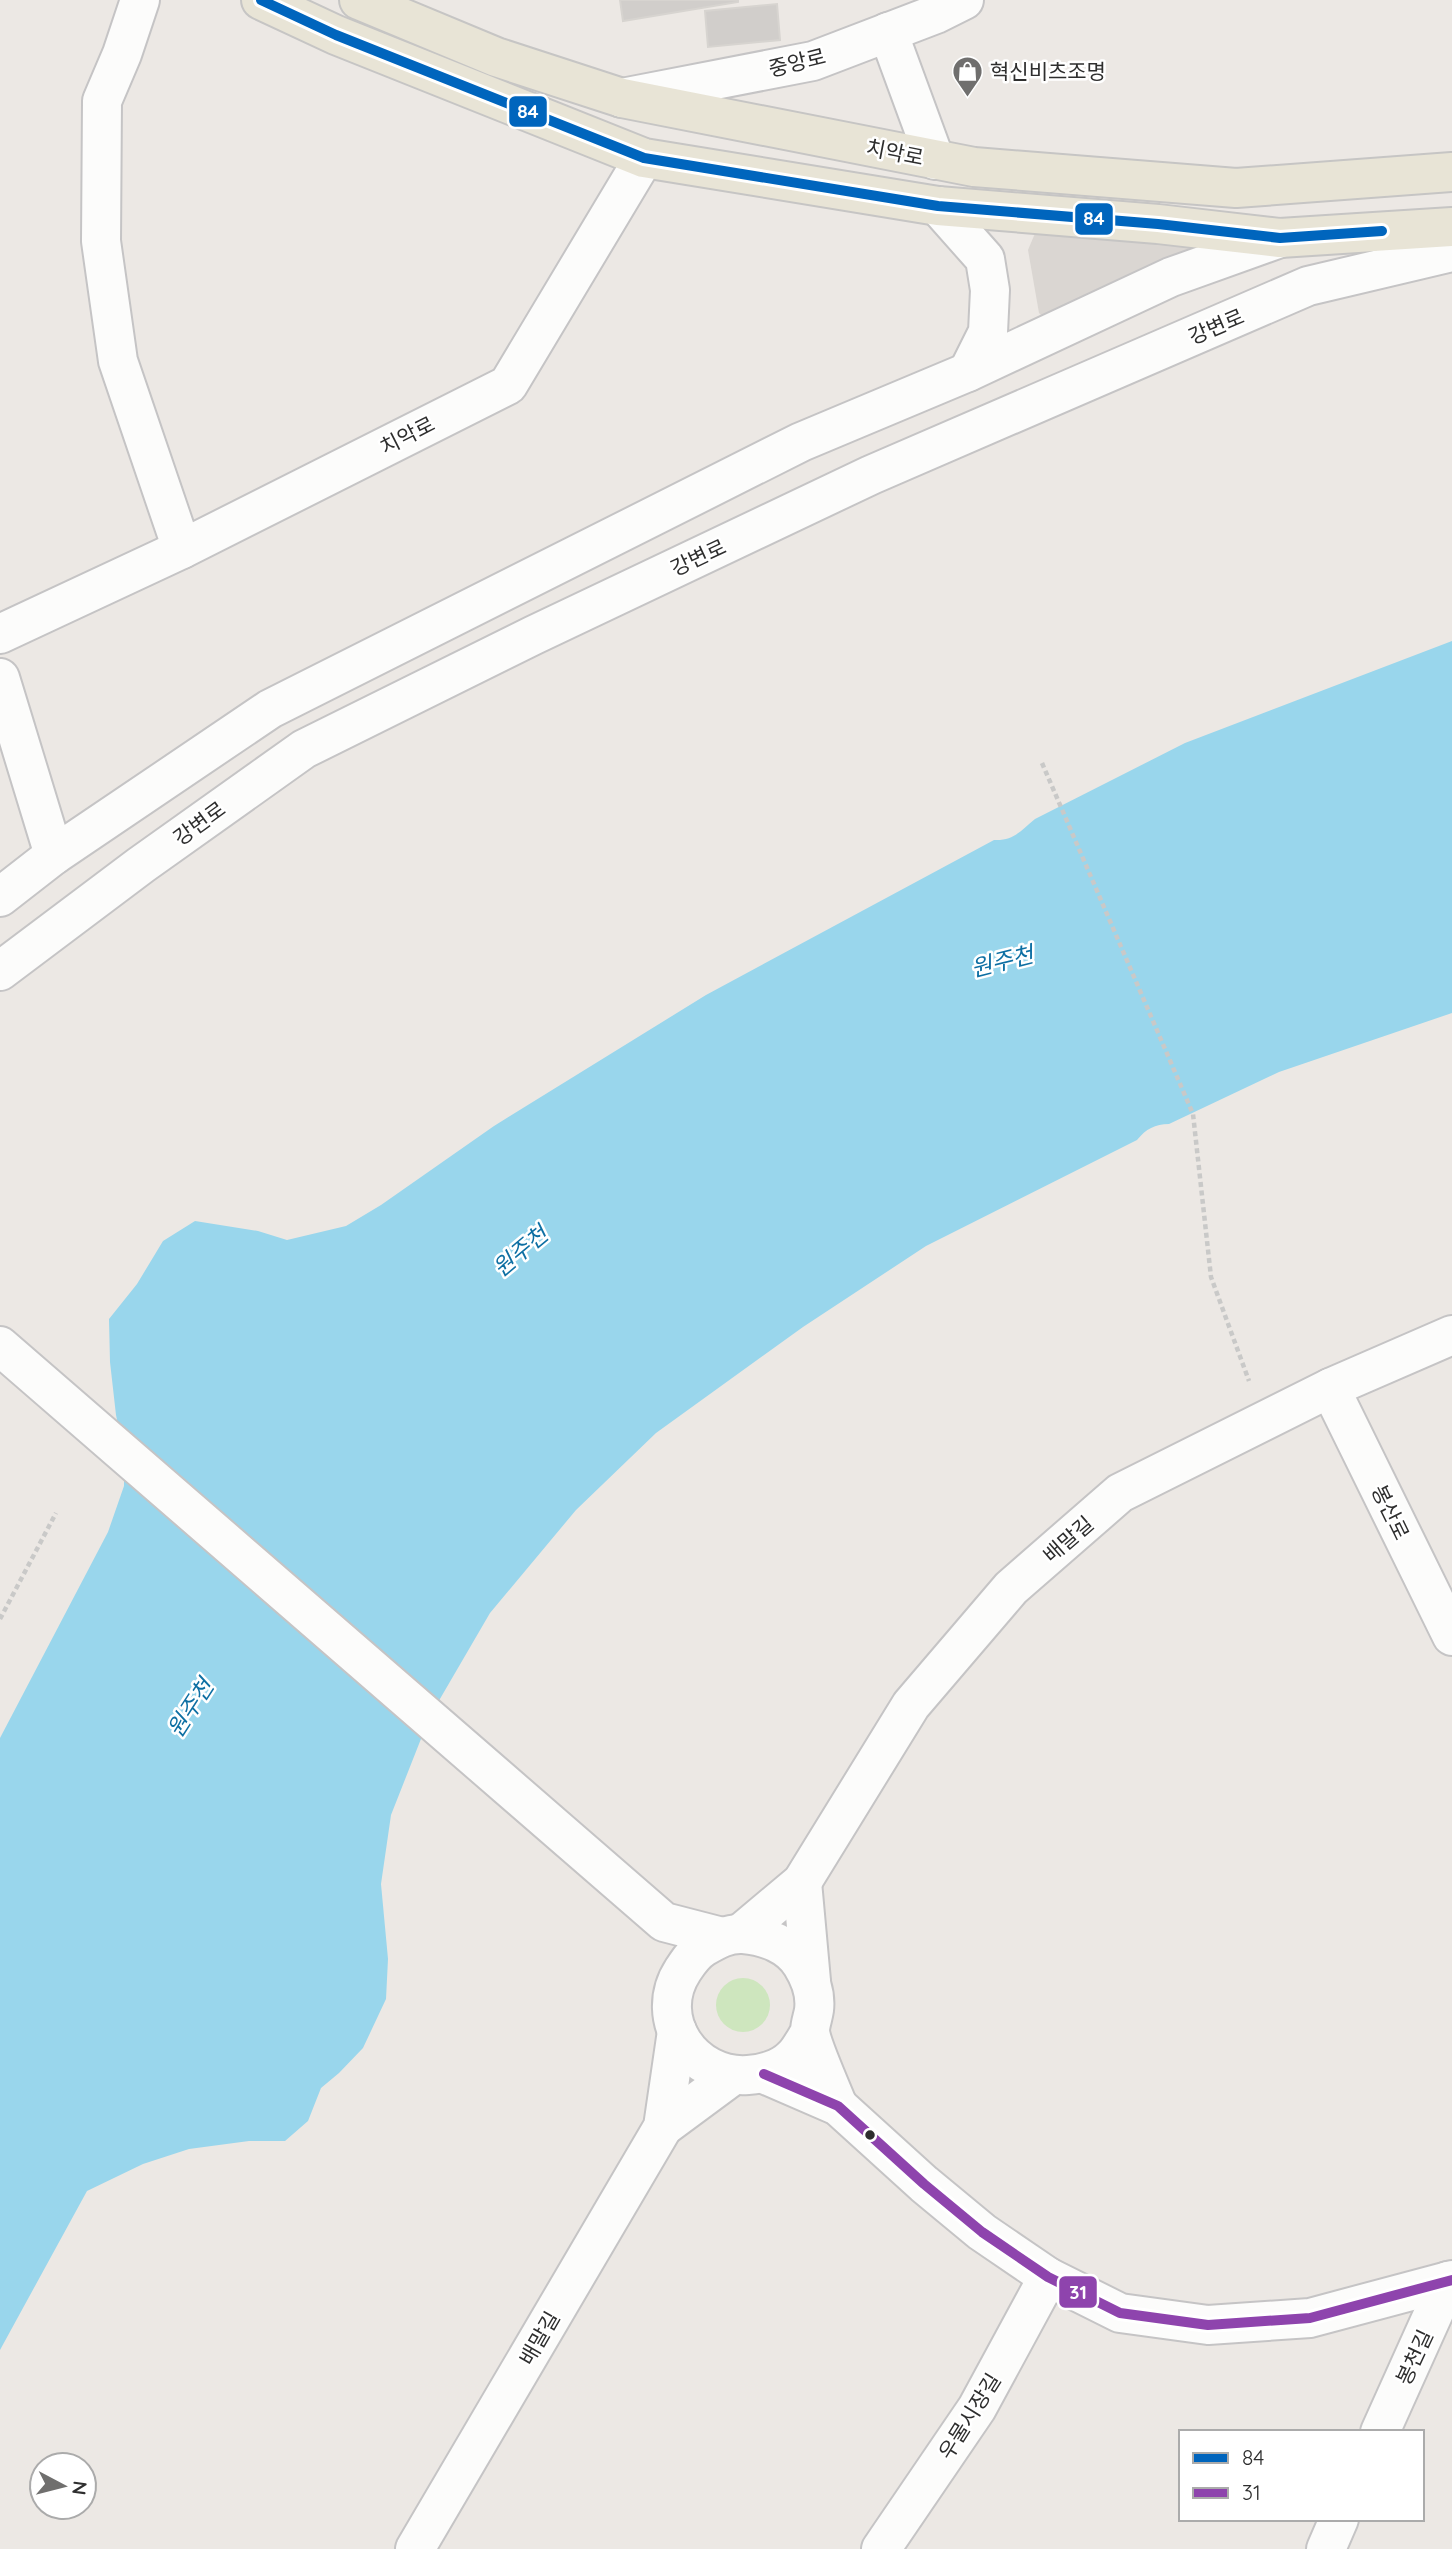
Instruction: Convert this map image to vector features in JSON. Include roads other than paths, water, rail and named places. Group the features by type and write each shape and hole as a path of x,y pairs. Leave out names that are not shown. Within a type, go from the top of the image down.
{"main road":[{"path":"261,0 348,40 644,158 938,206 1158,224 1280,238 1452,227"},
{"name":"치악로","path":"359,0 496,57 622,98 974,167 1236,188 1452,172"},
{"path":"1280,238 1452,196"}],"street":[{"path":"140,0 122,54 102,101 101,241 118,361 183,548"},
{"name":"중앙로","path":"622,98 813,61 888,32 944,5"},
{"path":"888,32 935,160"},
{"name":"치악로","path":"0,634 183,548 508,385 644,158"},
{"path":"938,206 985,259 990,290 988,332 968,372"},
{"path":"0,897 54,855 270,709 801,442 968,372 1171,277 1280,238"},
{"name":"강변로","path":"0,971 304,748 871,475 1296,291 1452,252"},
{"path":"0,678 54,855"},
{"name":"배말길","path":"731,1935 802,1882 911,1705 1011,1588 1121,1493 1330,1388 1452,1335"},
{"path":"0,1346 664,1923 731,1935 763,1936 783,1945 800,1961 811,1981"},
{"name":"봉산로","path":"1330,1388 1452,1636"},
{"path":"663,2127 748,2076 792,2059 810,2032 815,2006 802,1882"},
{"path":"664,1923 677,1979"},
{"path":"731,1935 695,1953 677,1979 672,2005 677,2031 689,2053 709,2068 748,2076 838,2106 933,2192 982,2232 1048,2277 1119,2314 1208,2326 1310,2318 1450,2281"},
{"path":"663,2127 677,2031"},
{"path":"810,2032 838,2106"},
{"name":"배말길","path":"415,2549 663,2127"},
{"name":"우물시장길","path":"881,2549 976,2408 1048,2277"},
{"name":"봉천길","path":"1381,2430 1450,2281"},
{"path":"1326,2549 1338,2521"}],"water":[{"name":"원주천","path":"1452,641 1452,1013 1279,1072 1169,1124 1151,1128 1137,1140 926,1246 803,1327 656,1433 576,1510 490,1613 430,1716 391,1815 381,1884 388,1959 386,1999 363,2048 321,2088 308,2121 285,2141 249,2141 189,2149 143,2164 87,2191 0,2350 0,1738 108,1532 124,1486 124,1453 116,1415 110,1362 109,1319 137,1284 163,1241 195,1221 258,1231 287,1240 346,1226 381,1205 494,1126 706,995 994,840 1012,837 1035,819 1185,743"}],"place":[{"name":"혁신비츠조명","path":"967,98"}]}
